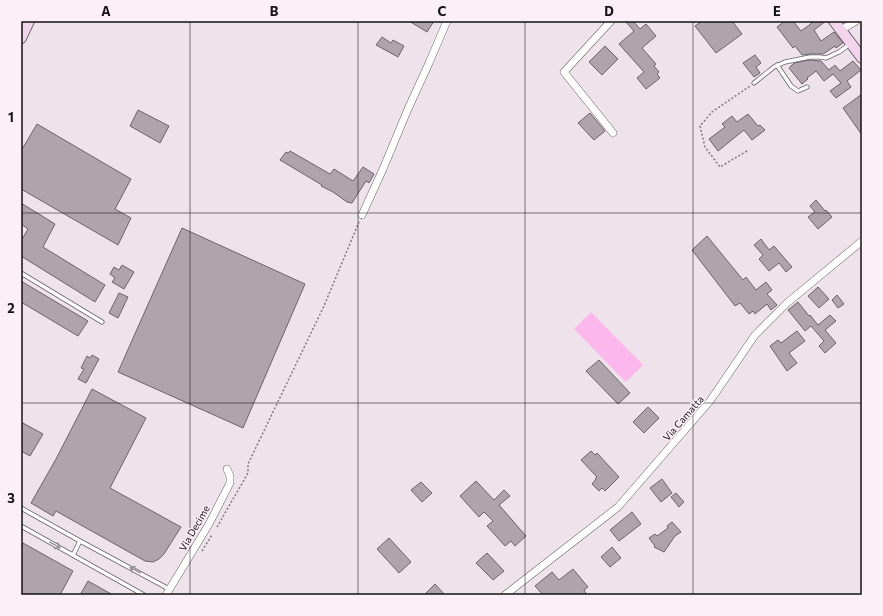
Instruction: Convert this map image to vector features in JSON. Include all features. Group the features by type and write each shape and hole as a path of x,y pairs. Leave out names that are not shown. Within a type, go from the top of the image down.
{"main road":[{"path":"21,38 29,21"},
{"path":"834,21 862,58"}],"street":[{"path":"362,215 447,21"},
{"path":"611,21 564,72 613,133"},
{"path":"841,30 856,21"},
{"name":"Via Camatta","path":"505,595 618,507 710,401 755,335 787,303 862,241"},
{"name":"Via Decime","path":"168,592 209,524 230,484 230,476 227,469"}],"lane":[{"path":"754,83 774,66 802,58 826,58 851,44"},
{"path":"777,65 791,86 798,91 807,87"},
{"path":"21,273 102,322"},
{"path":"21,508 168,592"},
{"path":"21,526 144,595"},
{"path":"73,555 80,541"}],"path":[{"path":"746,151 720,168 705,147 700,126 712,112 754,83"},
{"path":"202,551 248,473 248,464 324,306 362,215"}],"shaded area":[{"path":"591,312 643,365 626,382 574,329"}],"building":[{"path":"409,21 434,21 427,32"},
{"path":"625,21 633,21 640,29 646,24 656,36 642,48 656,64 654,66 659,72 657,74 660,78 646,89 637,78 644,72 619,44 634,31"},
{"path":"702,21 732,21 742,34 716,53 695,26"},
{"path":"785,21 793,21 801,31 812,23 811,21 826,21 814,30 821,41 834,32 843,43 836,48 835,46 823,54 802,55 795,46 793,48 777,27"},
{"path":"382,37 391,43 393,40 404,46 398,57 376,45"},
{"path":"605,46 618,59 602,75 589,62"},
{"path":"755,55 761,63 756,67 760,73 754,77 743,63"},
{"path":"810,60 821,61 829,70 835,65 840,71 853,61 861,70 847,81 851,87 836,98 830,91 841,83 833,74 824,81 816,71 802,84 789,68 794,63"},
{"path":"862,94 862,135 843,108"},
{"path":"138,110 169,126 160,143 130,126"},
{"path":"590,113 605,131 594,140 578,123"},
{"path":"748,114 758,126 760,125 765,130 752,140 744,130 718,151 709,139 725,127 722,124 732,116 737,122"},
{"path":"37,124 131,179 115,209 131,218 118,245 21,189 21,151"},
{"path":"290,151 330,174 334,169 353,181 363,167 374,174 369,183 366,181 352,203 347,202 280,160 286,152 288,153"},
{"path":"816,200 832,217 818,229 808,217 815,212 810,206"},
{"path":"21,203 55,224 43,247 105,285 95,302 21,256 21,241 28,229 21,224"},
{"path":"182,228 305,284 243,428 118,372"},
{"path":"707,236 743,280 746,277 756,290 766,282 772,290 767,294 777,305 771,310 767,304 755,314 753,311 749,314 740,303 735,306 692,250"},
{"path":"761,239 769,250 774,246 792,267 786,272 779,263 769,271 759,259 763,255 754,245"},
{"path":"122,265 134,272 124,289 112,282 115,278 110,274 114,267 119,270"},
{"path":"21,281 88,321 78,336 21,302"},
{"path":"818,287 829,299 819,308 808,296"},
{"path":"119,293 128,297 118,318 109,313"},
{"path":"837,295 844,304 838,308 832,300"},
{"path":"798,302 818,325 830,315 836,321 825,330 836,343 825,353 819,346 824,341 811,326 805,331 788,310"},
{"path":"797,331 805,341 789,353 797,363 787,371 770,346 778,340 781,343"},
{"path":"92,355 99,359 86,383 78,379 84,369 81,368 87,356 90,358"},
{"path":"599,360 630,393 618,404 586,371"},
{"path":"92,389 146,418 110,488 181,527 164,554 153,562 145,561 56,511 53,516 31,503 56,459"},
{"path":"648,407 659,418 644,433 633,422"},
{"path":"21,422 43,434 30,456 21,451"},
{"path":"591,451 595,455 597,453 619,477 605,491 602,488 599,491 592,484 597,477 581,460"},
{"path":"662,479 672,493 661,502 650,488"},
{"path":"476,481 494,500 504,490 510,496 499,505 526,536 515,546 511,541 505,546 487,526 493,521 484,512 479,517 460,496"},
{"path":"421,482 432,493 422,502 411,490"},
{"path":"676,493 684,502 679,507 671,497"},
{"path":"632,512 641,524 619,541 610,530"},
{"path":"672,522 681,532 675,536 664,552 654,547 655,546 649,538 655,534 657,536 668,528 667,526"},
{"path":"389,538 411,562 399,573 377,549"},
{"path":"23,543 73,571 60,595 21,595 21,547"},
{"path":"612,547 621,558 610,567 601,557"},
{"path":"487,553 504,571 493,580 476,563"},
{"path":"573,569 588,587 584,590 587,595 543,595 535,586 552,572 559,580"},
{"path":"88,581 113,595 80,595"},
{"path":"435,584 445,595 424,595"}]}
